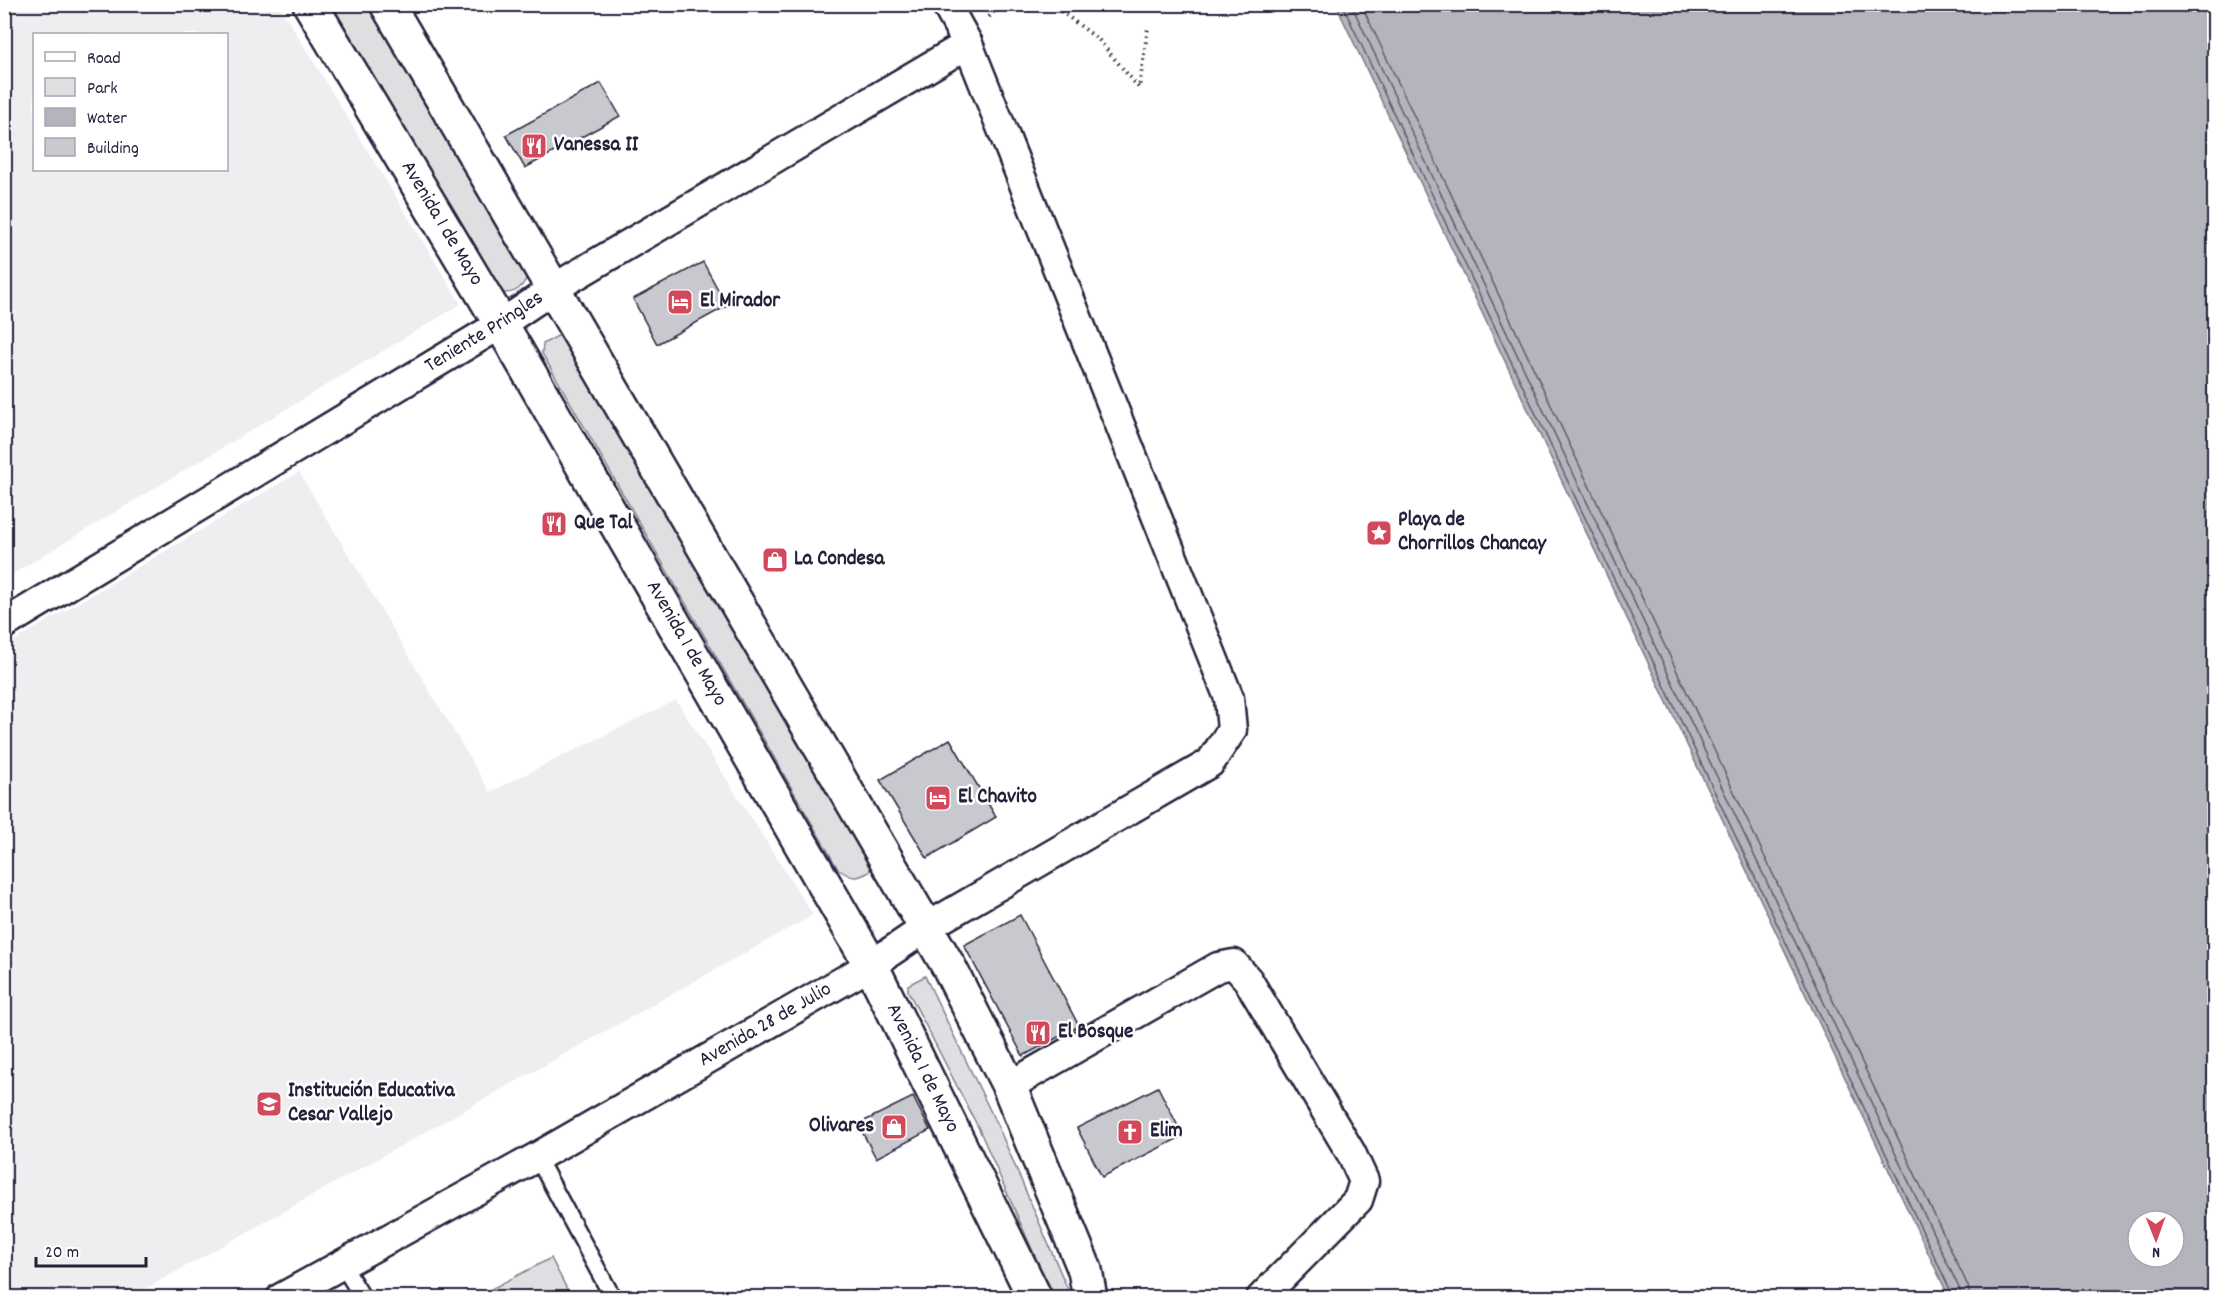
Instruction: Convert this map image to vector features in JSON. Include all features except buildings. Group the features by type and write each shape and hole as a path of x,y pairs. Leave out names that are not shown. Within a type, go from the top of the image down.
{"street":[{"name":"Avenida 1 de Mayo","path":"310,4 501,324 871,965 1035,1298"},
{"path":"387,4 927,927 1009,1086 1085,1270 1090,1298"},
{"path":"946,4 968,44"},
{"name":"Teniente Pringles","path":"5,623 554,290 968,44"},
{"name":"Avenida 28 de Julio","path":"281,1298 537,1157 871,965 927,927 1210,763 1232,730 1229,698 968,44"},
{"path":"1009,1086 1218,967 1234,964 1254,990 1350,1153 1364,1181 1358,1200 1261,1298"}],"lane":[{"path":"537,1157 613,1298"},
{"path":"342,1264 363,1298"}],"path":[{"path":"1051,4 1098,39 1139,88 1148,28"}],"shaded area":[{"path":"5,4 279,5 461,304 14,573 4,558"},
{"path":"299,472 490,792 676,700 813,915 131,1297 5,1297 5,646"}],"green space":[{"path":"332,5 368,5 527,277 517,289 501,293"},
{"path":"561,334 873,861 869,872 854,877 838,869 542,353 543,344"},
{"path":"925,976 1001,1133 1071,1297 1053,1297 979,1129 908,991 908,985"},
{"path":"551,1258 571,1297 476,1297"}],"water":[{"path":"1336,5 2214,5 2214,1297 1949,1297"}],"place":[{"name":"Vanessa II","path":"534,146"},
{"name":"El Mirador","path":"680,302"},
{"name":"Que Tal","path":"554,524"},
{"name":"Playa de Chorrillos Chancay","path":"1379,533"},
{"name":"La Condesa","path":"775,560"},
{"name":"El Chavito","path":"938,798"},
{"name":"El Bosque","path":"1038,1033"},
{"name":"Institución Educativa Cesar Vallejo","path":"269,1104"},
{"name":"Olivares","path":"894,1127"},
{"name":"Elim","path":"1130,1132"}]}
